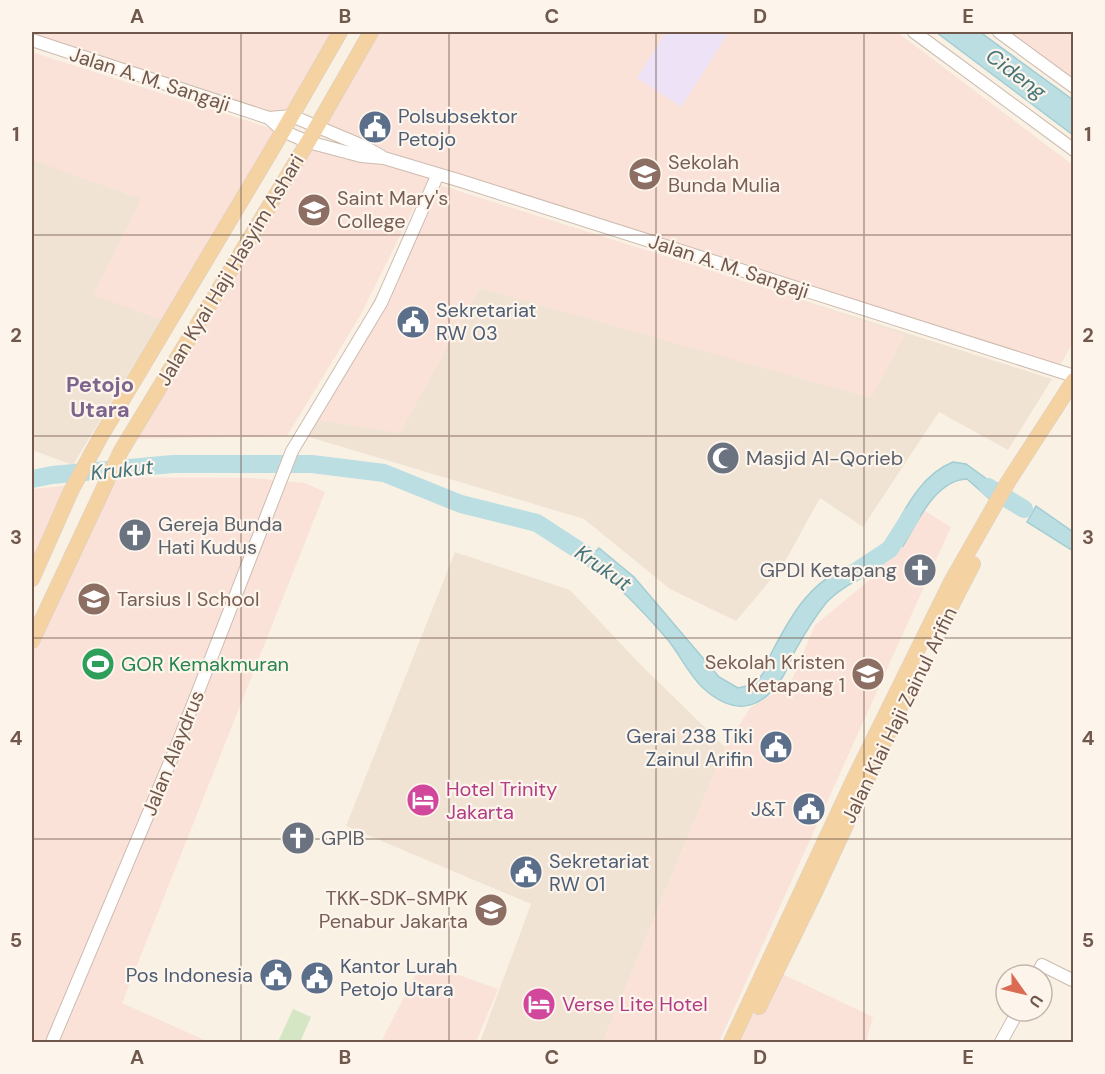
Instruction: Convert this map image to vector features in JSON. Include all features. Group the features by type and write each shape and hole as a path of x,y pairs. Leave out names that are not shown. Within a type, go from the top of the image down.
{"main road":[{"name":"Jalan Kyai Haji Hasyim Ashari","path":"32,579 85,464 340,32"},
{"name":"Jalan Kyai Haji Hasyim Ashari","path":"32,640 110,471 308,142 371,32"},
{"path":"1012,484 1074,378"},
{"path":"1012,484 1074,397"},
{"name":"Jalan Kiai Haji Zainul Arifin","path":"742,1042 853,781 946,593 1012,484"},
{"name":"Jalan Kiai Haji Zainul Arifin","path":"730,1042 804,900"}],"street":[{"path":"914,32 1074,150"},
{"path":"999,32 1074,87"},
{"name":"Jalan A. M. Sangaji","path":"32,40 269,118 292,116 363,146 384,158"},
{"name":"Jalan A. M. Sangaji","path":"269,118 283,131 308,142 361,156 384,158 438,174 600,224 1074,378"},
{"name":"Jalan Alaydrus","path":"52,1042 176,748 292,451 381,303 438,174"},
{"path":"1054,975 1074,981"},
{"path":"1001,1042 1011,1023"}],"shaded area":[{"path":"32,32 331,32 281,118 32,39"},
{"path":"367,32 897,32 1073,165 1073,343 1059,367 310,133"},
{"path":"666,32 729,32 681,107 637,78"},
{"path":"1005,32 1073,32 1073,84"},
{"path":"32,52 272,137 73,465 32,450"},
{"path":"32,52 276,130 163,320 93,295 141,199 32,160"},
{"path":"312,144 429,178 360,316 287,436 131,439"},
{"path":"436,184 1052,379 1008,450 939,412 863,527 820,498 783,565 736,621 670,589 584,519 302,435"},
{"path":"436,184 703,268 905,335 871,398 480,288 400,433 311,419"},
{"path":"104,477 253,478 305,483 325,492 122,1003 209,1042 32,1042 32,637"},
{"path":"73,485 32,577 32,489"},
{"path":"917,506 951,527 719,1042 603,1042 725,747 750,708 790,684 815,625 873,577"},
{"path":"455,552 570,590 640,664 725,747 603,1042 480,1042 531,904 346,826"},
{"path":"422,962 498,989 476,1042 381,1042"},
{"path":"774,970 873,1017 866,1042 740,1042"}],"green space":[{"path":"293,1009 311,1017 300,1042 278,1042"}],"water":[{"name":"Cideng","path":"936,32 980,32 1073,100 1073,135"},
{"path":"953,462 966,464 999,488 992,501 967,479 956,481 945,487 928,504 903,546 895,528 906,508 918,489 934,473"},
{"path":"1036,506 1073,532 1073,551 1027,522"},
{"path":"599,548 634,577 719,677 738,688 755,684 764,672 766,663 796,610 816,587 828,577 872,557 879,568 844,588 826,603 806,631 784,675 765,698 746,706 735,706 714,697 703,688 668,640 649,619 619,588 587,561"}],"waterway":[{"name":"Krukut","path":"32,479 52,475 173,464 312,464 384,473 461,504 537,523 609,570"},
{"name":"Krukut","path":"988,487 1024,509"},
{"name":"Krukut","path":"854,573 890,549 911,516"}],"place":[{"name":"Polsubsektor Petojo","path":"375,127"},
{"name":"Sekolah Bunda Mulia","path":"645,174"},
{"name":"Saint Mary's College","path":"314,210"},
{"name":"Sekretariat RW 03","path":"413,322"},
{"name":"Masjid Al-Qorieb","path":"723,458"},
{"name":"Gereja Bunda Hati Kudus","path":"135,535"},
{"name":"GPDI Ketapang","path":"920,570"},
{"name":"Tarsius I School","path":"94,599"},
{"name":"GOR Kemakmuran","path":"98,664"},
{"name":"Sekolah Kristen Ketapang 1","path":"868,674"},
{"name":"Gerai 238 Tiki Zainul Arifin","path":"776,747"},
{"name":"Hotel Trinity Jakarta","path":"423,800"},
{"name":"J&T","path":"809,809"},
{"name":"GPIB","path":"298,838"},
{"name":"Sekretariat RW 01","path":"526,872"},
{"name":"TKK-SDK-SMPK Penabur Jakarta","path":"491,910"},
{"name":"Pos Indonesia","path":"276,975"},
{"name":"Kantor Lurah Petojo Utara","path":"317,978"},
{"name":"Verse Lite Hotel","path":"539,1004"}],"district":[{"name":"Petojo Utara","path":"100,396"}]}
